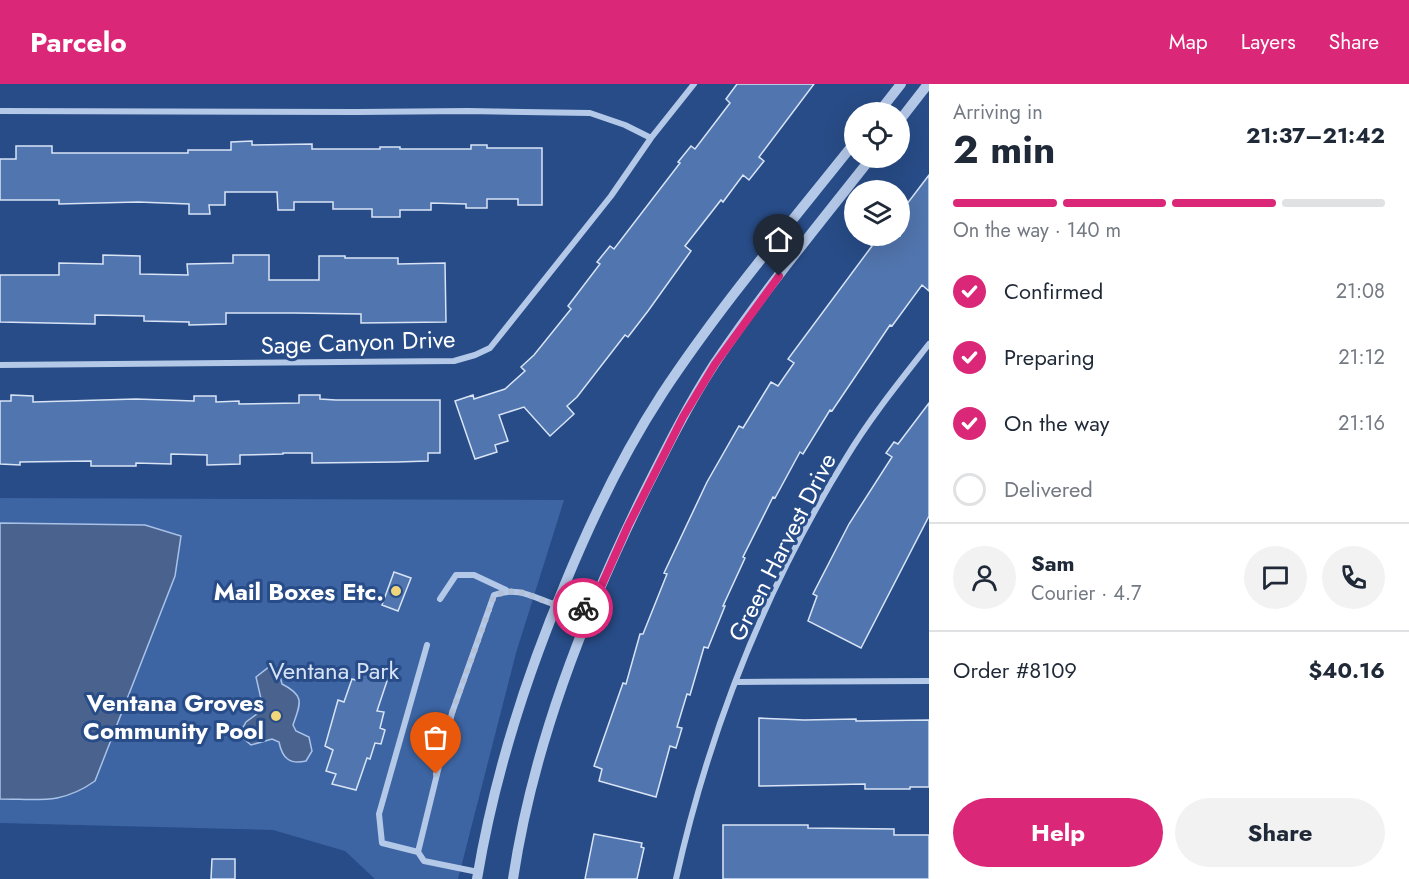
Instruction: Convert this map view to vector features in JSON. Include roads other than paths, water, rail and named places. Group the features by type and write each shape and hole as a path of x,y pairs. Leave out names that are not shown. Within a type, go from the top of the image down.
{"street":[{"name":"Sage Canyon Drive","path":"0,365 454,361 475,355 490,348 511,323 611,196 651,138 694,84"},
{"path":"887,102 902,84"},
{"path":"910,107 928,84"},
{"path":"0,111 590,113 625,125 651,138"},
{"path":"426,645 379,814 382,843 418,852 424,861 480,877 502,764 536,656 586,531 662,395 732,298 844,156"},
{"path":"513,879 526,813 555,706 591,609 656,470 683,417 715,364 755,308 863,168"},
{"name":"Green Harvest Drive","path":"676,879 702,775 736,682 775,589 816,507 847,456 929,344"},
{"path":"440,599 456,575 474,575 506,590 516,591 556,605 591,609"},
{"path":"418,852 452,713 494,596 506,590"},
{"name":"Green Harvest Drive","path":"736,682 929,681"}],"place":[{"name":"Mail Boxes Etc.","path":"396,591"},
{"name":"Ventana Groves Community Pool","path":"276,716"}],"park label":[{"name":"Ventana Park","path":"334,670"}]}
